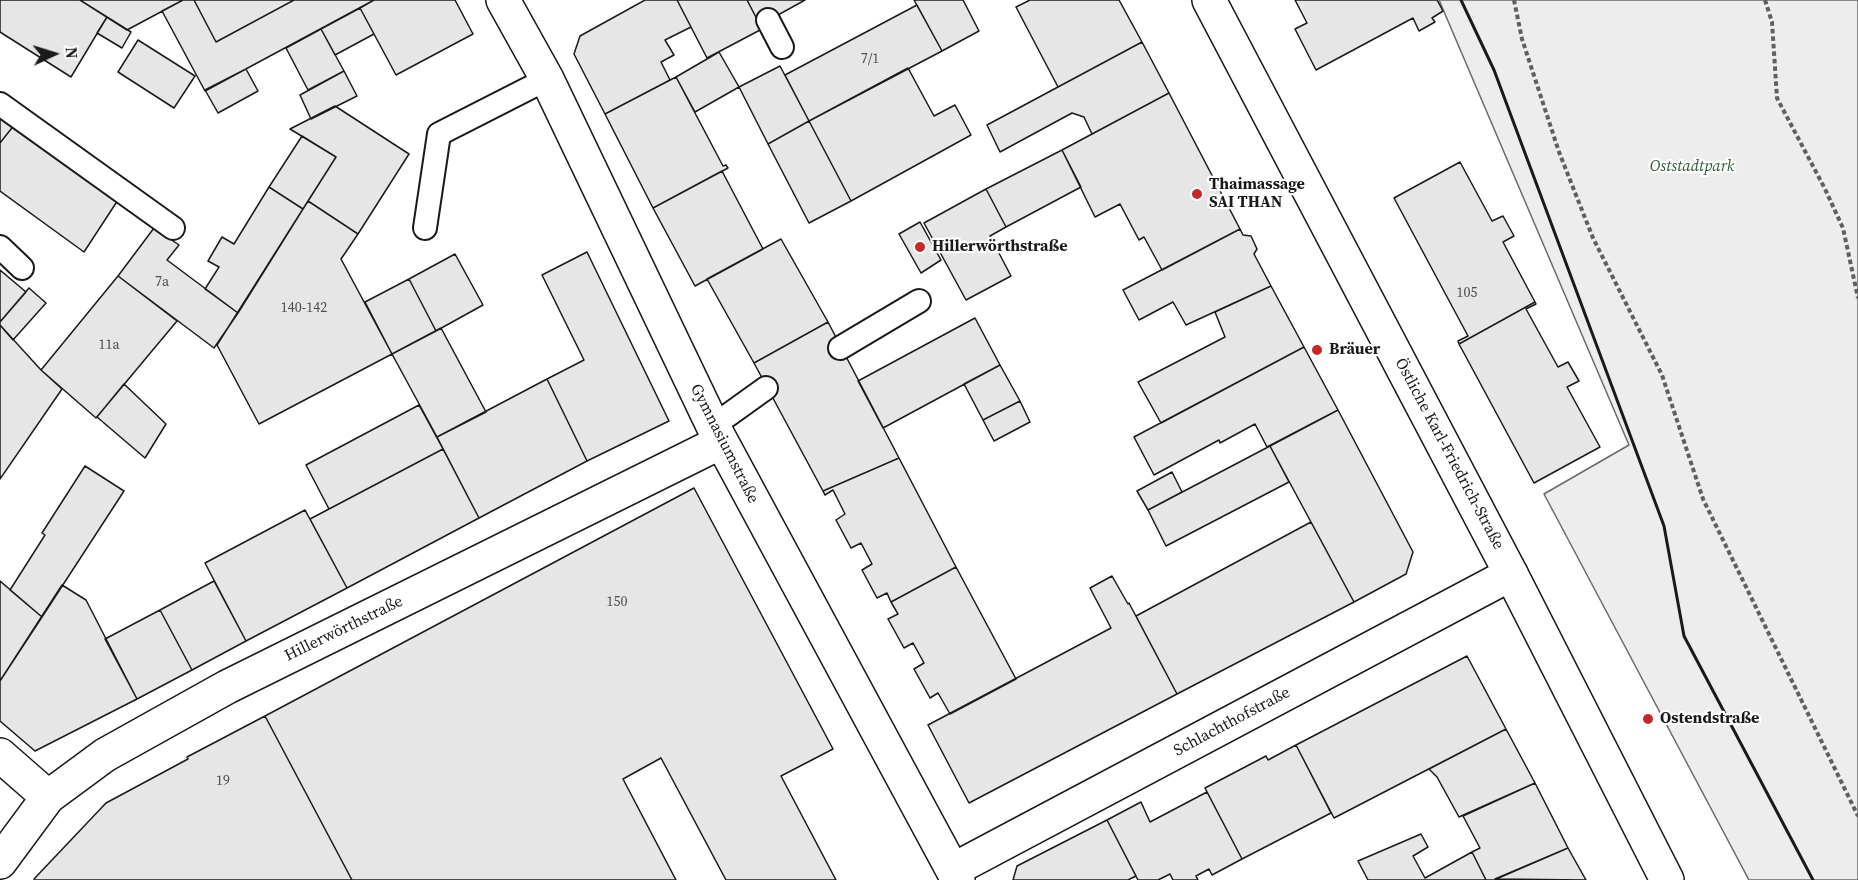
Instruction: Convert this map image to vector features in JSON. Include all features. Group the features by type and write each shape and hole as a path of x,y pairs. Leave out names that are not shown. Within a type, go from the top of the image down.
{"street":[{"name":"Östliche Karl-Friedrich-Straße","path":"1209,0 1511,574 1667,880"},
{"name":"Gymnasiumstraße","path":"511,3 717,434 955,875"},
{"name":"Hillerwörthstraße","path":"0,862 48,797 105,755 227,687 717,434"},
{"name":"Schlachthofstraße","path":"955,875 1511,574"},
{"path":"0,755 48,797"}],"lane":[{"path":"768,20 782,47"},
{"path":"424,228 439,134 547,80"},
{"path":"0,104 173,228"},
{"path":"0,247 22,268"},
{"path":"840,348 919,301"},
{"path":"717,434 766,388"}],"path":[{"path":"1514,0 1522,39 1559,152 1593,238 1662,375 1703,499 1858,816"},
{"path":"1765,0 1772,22 1778,98 1843,228 1858,298"}],"shaded area":[{"name":"Oststadtpark","path":"1439,0 1858,0 1858,880 1749,880 1544,494 1629,445"}],"building":[{"path":"0,0 80,0 107,17 71,77 0,32"},
{"path":"80,0 183,0 127,30"},
{"path":"183,0 194,0 216,42 294,0 374,0 205,91 162,11"},
{"path":"194,0 294,0 216,42"},
{"path":"374,0 455,0 473,34 396,75 360,8"},
{"path":"645,0 677,0 691,27 665,40 674,55 661,62 670,80 605,114 574,54 580,36"},
{"path":"677,0 747,0 762,29 707,58"},
{"path":"747,0 805,0 760,25"},
{"path":"914,0 963,0 979,31 942,51"},
{"path":"1030,0 1119,0 1142,42 1058,87 1016,7"},
{"path":"1295,0 1437,0 1443,11 1432,18 1435,22 1419,31 1413,18 1316,70 1295,29 1307,23"},
{"path":"917,5 942,51 809,121 785,75"},
{"path":"360,8 374,34 335,55 321,29"},
{"path":"107,17 131,32 122,48 97,33"},
{"path":"321,29 344,71 308,90 286,48"},
{"path":"138,40 195,76 174,108 118,72"},
{"path":"1142,42 1169,93 1092,134 1084,117 1072,113 1000,152 987,125"},
{"path":"719,52 739,87 695,112 676,77"},
{"path":"780,66 809,121 768,144 739,87"},
{"path":"908,68 934,116 955,105 971,135 851,201 809,121"},
{"path":"246,69 258,91 218,113 205,90"},
{"path":"344,71 357,96 311,119 300,95"},
{"path":"676,77 723,166 726,165 728,168 653,208 605,114"},
{"path":"1169,93 1240,229 1162,270 1144,237 1139,240 1120,204 1095,217 1062,150"},
{"path":"335,106 409,154 358,234 308,201 336,157 290,129"},
{"path":"0,114 15,124 0,143"},
{"path":"809,121 851,201 809,223 768,144"},
{"path":"15,124 118,200 84,252 0,191 0,143"},
{"path":"302,136 336,157 303,209 269,187"},
{"path":"1062,150 1081,187 1006,227 986,189"},
{"path":"1460,162 1492,221 1503,216 1514,236 1503,242 1535,302 1459,344 1458,341 1468,336 1394,198"},
{"path":"722,171 763,249 695,286 653,208"},
{"path":"269,187 303,209 238,313 205,289 219,267 208,261 222,237 234,244"},
{"path":"986,189 1006,227 990,236 1011,276 966,300 924,223"},
{"path":"308,201 358,234 341,259 392,354 259,424 217,345"},
{"name":"Hillerwörthstraße","path":"920,222 941,260 921,273 899,234"},
{"path":"154,228 179,245 167,260 238,313 214,348 118,276"},
{"path":"1240,229 1243,235 1251,236 1257,249 1254,254 1271,286 1186,325 1173,302 1139,320 1123,290"},
{"path":"781,239 828,322 754,363 707,279"},
{"path":"587,252 669,421 587,461 547,379 584,360 542,275"},
{"path":"455,254 483,305 436,331 409,279"},
{"path":"0,270 26,292 0,322"},
{"path":"118,276 177,321 96,418 41,370"},
{"path":"409,279 436,331 392,354 365,302"},
{"path":"1271,286 1304,347 1161,423 1138,382 1225,337 1215,312"},
{"path":"29,288 46,303 13,340 0,322"},
{"path":"1535,302 1536,304 1526,309 1558,367 1568,362 1579,381 1567,387 1600,447 1534,483 1459,344"},
{"path":"975,318 1000,365 883,428 858,381"},
{"path":"828,322 899,458 823,491 754,363"},
{"path":"0,325 41,370 62,389 0,479"},
{"path":"441,328 486,412 437,437 392,354"},
{"path":"1304,347 1338,410 1267,447 1255,424 1220,443 1219,440 1154,475 1134,437"},
{"path":"1000,365 1020,401 983,420 964,384"},
{"path":"547,379 587,461 479,518 437,437"},
{"path":"124,384 166,424 145,458 97,417"},
{"path":"1020,401 1030,422 994,441 983,420"},
{"path":"419,405 443,449 329,509 306,465"},
{"path":"1338,410 1413,552 1406,574 1354,602 1270,446"},
{"path":"1270,446 1289,482 1166,546 1148,510"},
{"path":"443,449 479,518 347,588 310,519"},
{"path":"899,458 956,567 891,602 887,593 877,598 862,570 872,564 861,543 851,548 836,520 845,514 833,490 825,495 823,491"},
{"path":"85,466 124,491 42,617 10,590 45,535 42,533"},
{"path":"1172,472 1182,492 1148,510 1137,491"},
{"path":"694,488 833,749 781,776 836,880 726,880 661,758 623,779 676,880 352,880 265,716"},
{"path":"305,510 347,588 246,641 205,563"},
{"path":"1311,522 1354,602 1177,694 1136,616"},
{"path":"956,567 1016,679 950,714 938,693 930,698 914,669 924,663 913,643 904,648 888,619 898,614 891,602"},
{"path":"1112,576 1129,603 1177,694 969,803 928,725 1111,628 1090,588"},
{"path":"0,581 42,617 0,681"},
{"path":"214,581 246,641 192,670 160,610"},
{"path":"62,585 86,600 137,699 35,751 0,721 0,681"},
{"path":"160,610 192,670 137,699 105,639"},
{"path":"1467,656 1506,729 1334,818 1296,745"},
{"path":"265,716 352,880 34,879 106,803"},
{"path":"1506,729 1535,783 1459,817 1437,777 1429,769"},
{"path":"1296,745 1331,813 1242,859 1205,788 1266,756 1268,760"},
{"path":"1535,783 1568,848 1494,880 1486,880 1472,852 1480,848 1463,816"},
{"path":"1207,792 1242,859 1212,875 1209,869 1196,876 1198,880 1173,880 1170,874 1158,880 1138,880 1107,820 1141,802 1150,822"},
{"path":"1107,820 1136,876 1128,880 1013,880 1017,866"},
{"path":"1421,834 1428,847 1413,856 1425,878 1472,852 1486,880 1368,880 1358,861"},
{"path":"1568,848 1586,880 1495,879"}],"wall":[{"path":"1461,0 1494,70 1664,526 1684,636 1813,880"}],"place":[{"name":"Thaimassage SAI THAN","path":"1197,194"},
{"name":"Hillerwörthstraße","path":"920,247"},
{"name":"Bräuer","path":"1317,350"},
{"name":"Ostendstraße","path":"1648,719"}]}
